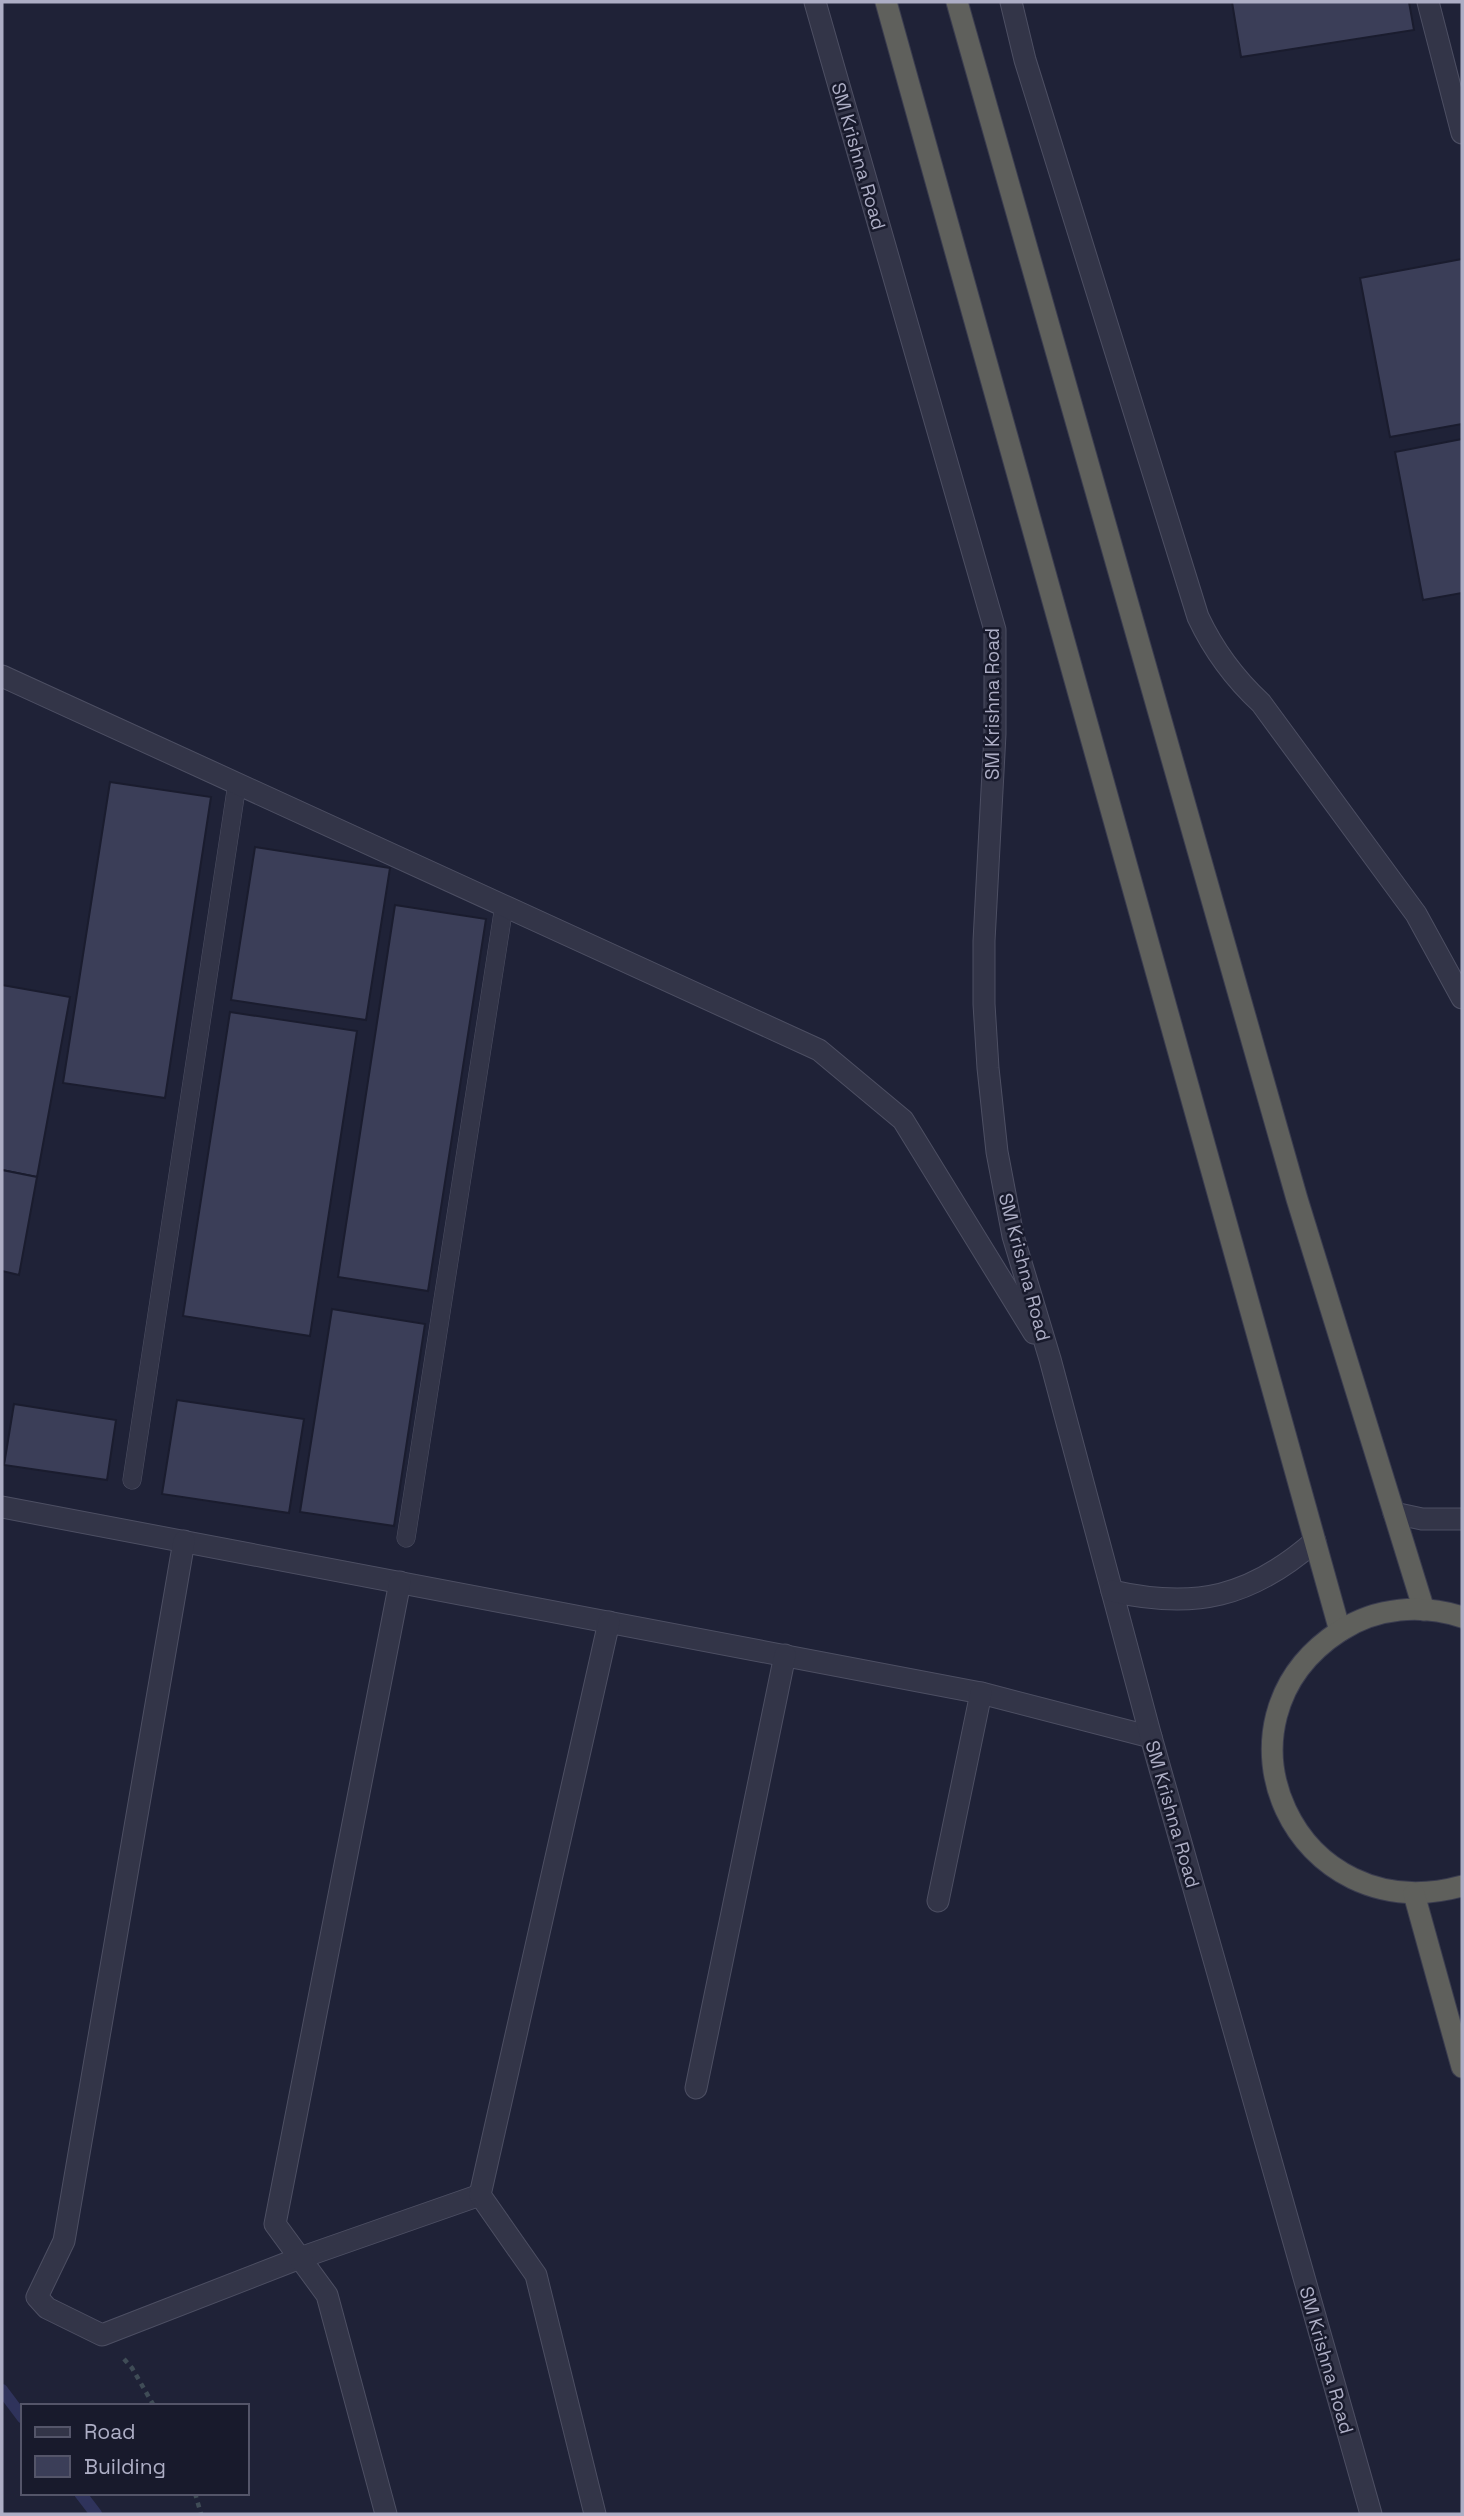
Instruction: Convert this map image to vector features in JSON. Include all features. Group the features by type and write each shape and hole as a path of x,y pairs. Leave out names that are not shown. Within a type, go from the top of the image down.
{"highway":[{"path":"886,2 1340,1631"},
{"path":"957,2 1297,1199 1424,1610"},
{"path":"1462,1617 1444,1611 1412,1608 1381,1612 1354,1622 1307,1658 1291,1681 1279,1708 1273,1737 1273,1766 1291,1821 1308,1846 1330,1866 1355,1881 1383,1890 1414,1894 1441,1892 1462,1886"},
{"path":"1414,1894 1462,2067"}],"street":[{"name":"SM Krishna Road","path":"816,2 995,630 994,746 984,941 988,1068 997,1152 1013,1237 1050,1359 1151,1737 1371,2514"},
{"path":"1011,2 1025,60 1198,617 1224,663 1261,704 1416,914 1462,998"},
{"path":"1429,2 1462,133"},
{"path":"2,676 820,1051 903,1120 1050,1359"},
{"path":"2,1510 184,1541 981,1693 1151,1737"},
{"path":"1394,1513 1422,1519 1462,1519"},
{"path":"184,1541 64,2241 37,2297 47,2308 102,2335 300,2258 480,2195"},
{"path":"1112,1591 1145,1599 1178,1601 1211,1597 1240,1589 1267,1576 1293,1560 1315,1541"},
{"path":"386,2514 327,2295 275,2224 400,1582"},
{"path":"595,2514 536,2275 480,2195 609,1622"},
{"path":"696,2088 785,1655"},
{"path":"938,1901 981,1693"}],"lane":[{"path":"132,1480 237,784"},
{"path":"406,1538 504,906"}],"path":[{"path":"102,2335 132,2368 153,2404"},
{"path":"196,2495 201,2514"}],"building":[{"path":"1232,2 1409,2 1414,30 1241,57"},
{"path":"1462,259 1462,424 1390,437 1360,278"},
{"path":"1462,439 1462,593 1423,600 1395,452"},
{"path":"110,782 211,797 165,1098 63,1083"},
{"path":"255,847 390,868 366,1020 231,1000"},
{"path":"395,905 486,919 428,1291 338,1277"},
{"path":"2,985 70,997 37,1177 2,1170"},
{"path":"230,1012 357,1031 310,1336 183,1316"},
{"path":"2,1170 37,1177 19,1275 2,1271"},
{"path":"332,1309 425,1324 394,1526 300,1512"},
{"path":"177,1400 304,1419 289,1513 162,1494"},
{"path":"14,1404 116,1420 107,1480 4,1465"}],"waterway":[{"path":"2,2390 21,2415"},
{"path":"82,2495 96,2514"}]}
